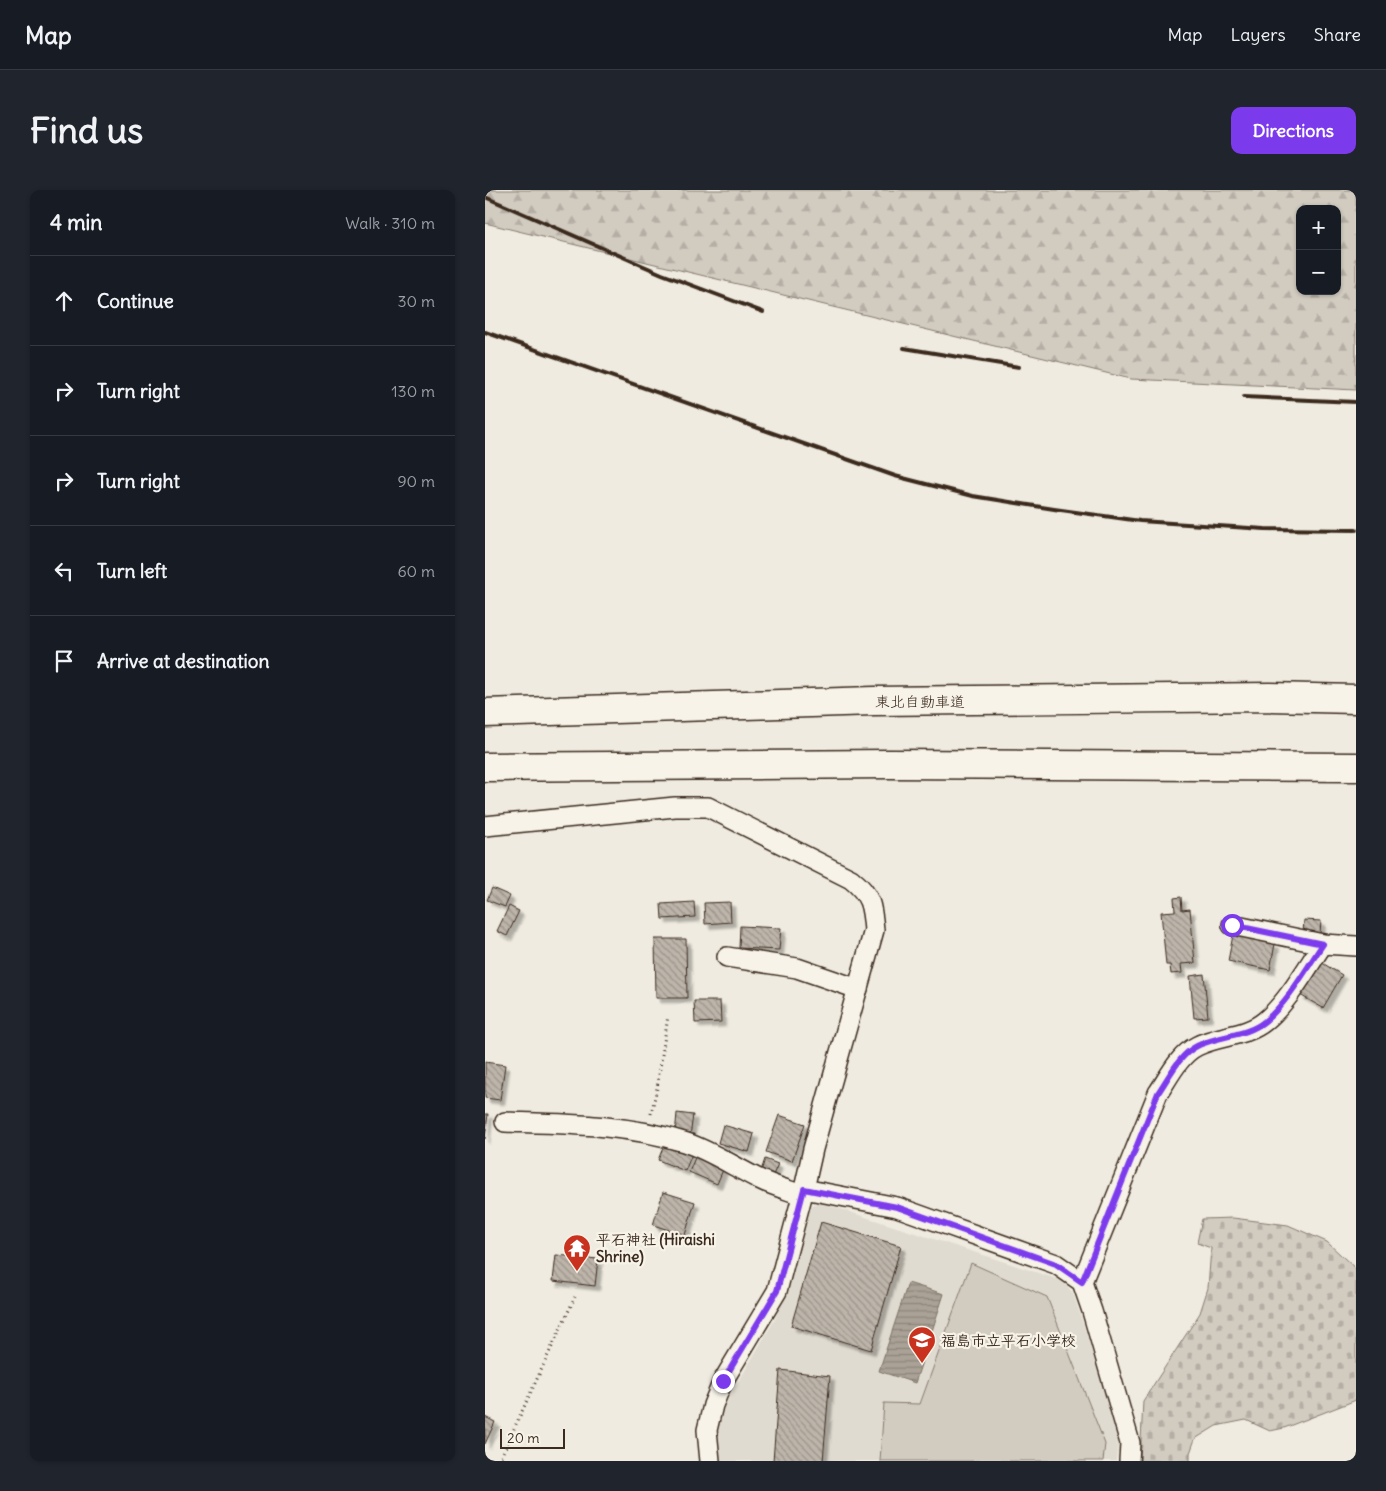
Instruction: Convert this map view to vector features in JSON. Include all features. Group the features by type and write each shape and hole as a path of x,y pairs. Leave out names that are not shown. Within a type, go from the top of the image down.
{"highway":[{"name":"東北自動車道","path":"485,713 874,701 1270,697 1356,699"},
{"path":"485,767 890,764 1356,767"}],"street":[{"path":"485,826 675,807 708,807 851,879 863,888 872,904 874,930 813,1149 777,1291 723,1381 713,1405 707,1430 710,1461"},
{"path":"1232,925 1323,944 1356,946"},
{"path":"1082,1282 1158,1093 1172,1072 1184,1056 1197,1046 1253,1029 1265,1021 1280,1007 1323,944"},
{"path":"727,957 797,968 858,989"},
{"path":"505,1122 586,1124 634,1129 685,1142 760,1180 803,1192 897,1207 1056,1264 1082,1282 1093,1311 1130,1443 1129,1461"}],"path":[{"path":"646,1132 657,1088 668,1016"},
{"path":"499,1461 575,1297"}],"shaded area":[{"name":"福島市立平石小学校","path":"819,1202 1063,1281 1073,1293 1119,1433 1116,1461 719,1461 717,1434 722,1410 775,1319 792,1277 809,1207"},
{"path":"908,1283 944,1294 915,1383 879,1371"}],"green space":[{"path":"485,190 1356,190 1356,390 1131,379 485,223"},
{"path":"1233,1218 1288,1225 1327,1242 1356,1269 1356,1400 1284,1428 1270,1431 1246,1420 1216,1426 1195,1439 1190,1453 1190,1461 1140,1461 1143,1401 1200,1313 1208,1288 1211,1248 1197,1243 1202,1219"},
{"path":"971,1263 1047,1297 1105,1444 1103,1461 880,1461 884,1403 920,1404"}],"building":[{"path":"492,888 510,896 505,907 487,900"},
{"path":"1181,897 1182,910 1190,909 1195,963 1181,964 1182,973 1171,974 1170,965 1166,965 1161,912 1175,911 1174,898"},
{"path":"694,902 695,917 662,919 661,904"},
{"path":"730,902 731,922 705,924 704,903"},
{"path":"509,906 519,911 507,936 497,931"},
{"path":"1304,920 1321,921 1320,933 1303,932"},
{"path":"740,926 781,928 779,950 739,948"},
{"path":"1233,935 1275,944 1270,970 1228,961"},
{"path":"655,939 686,939 687,998 656,998"},
{"path":"1319,961 1342,975 1323,1008 1300,995"},
{"path":"1204,974 1208,1017 1194,1018 1190,976"},
{"path":"694,1001 720,1001 721,1022 695,1023"},
{"path":"485,1062 505,1065 500,1100 485,1098"},
{"path":"677,1113 693,1115 690,1137 675,1135"},
{"path":"485,1114 488,1114 485,1139"},
{"path":"779,1115 805,1124 792,1161 766,1152"},
{"path":"723,1125 754,1134 749,1152 718,1143"},
{"path":"665,1143 692,1154 685,1171 658,1160"},
{"path":"697,1153 725,1165 717,1184 689,1172"},
{"path":"765,1159 778,1164 773,1175 761,1171"},
{"path":"663,1192 695,1202 685,1235 653,1225"},
{"path":"821,1222 901,1246 871,1350 791,1326"},
{"path":"556,1255 598,1259 595,1286 553,1281"},
{"path":"780,1370 830,1376 823,1461 773,1461"},
{"path":"485,1417 495,1422 485,1444"}],"railway":[{"path":"485,197 662,274 763,312"},
{"path":"485,332 895,476 973,496 1140,521 1265,529 1356,530"},
{"path":"904,348 1019,367"},
{"path":"1244,397 1356,402"}],"place":[{"name":"平石神社 (Hiraishi Shrine)","path":"577,1272"},
{"name":"福島市立平石小学校","path":"922,1364"}],"route":[{"path":"723,1381 777,1291 804,1189 897,1207 1056,1264 1082,1282 1158,1093 1172,1072 1184,1056 1197,1046 1253,1029 1265,1021 1280,1007 1323,944 1232,925"}]}
